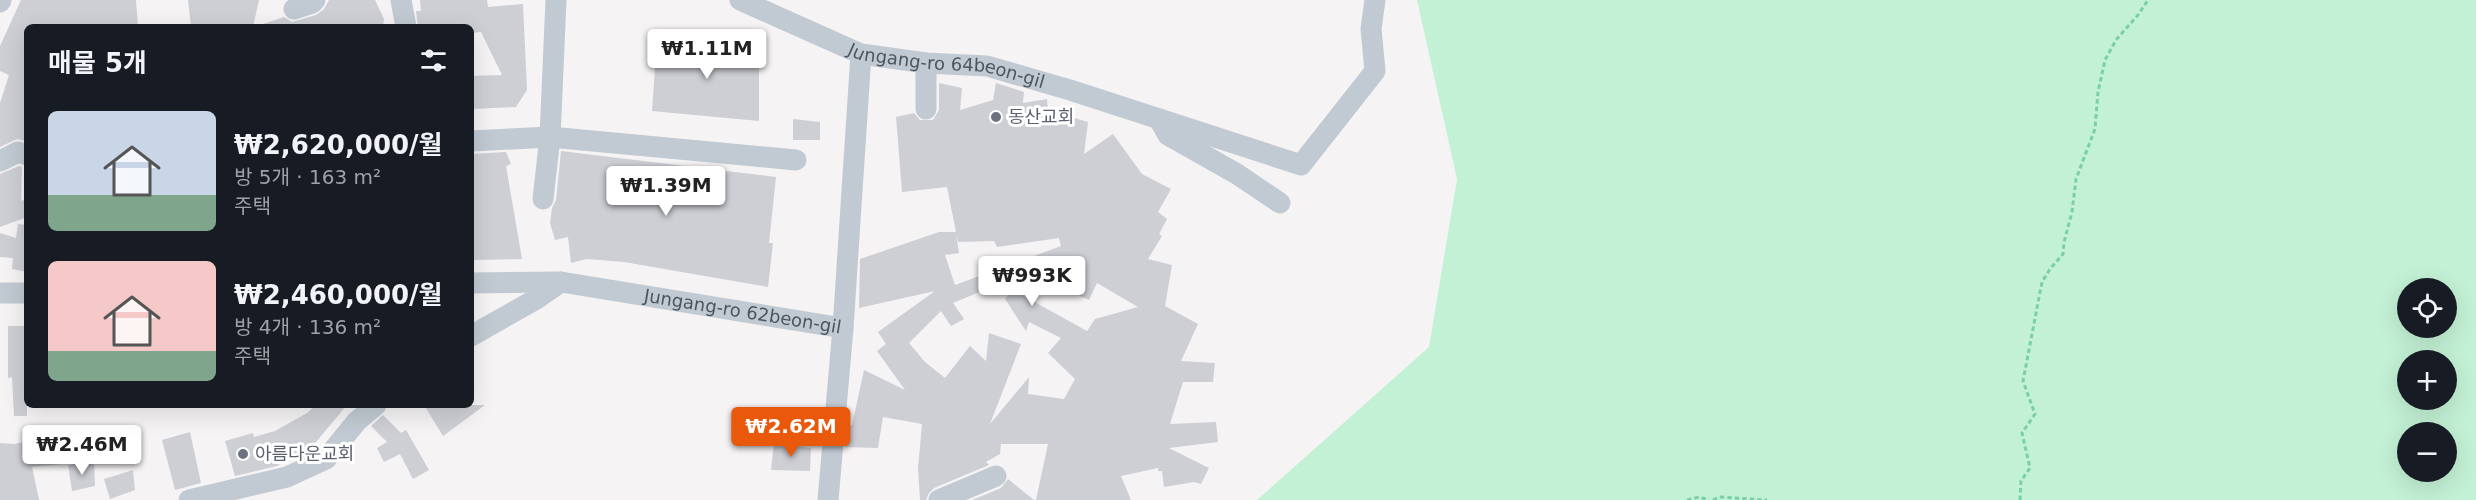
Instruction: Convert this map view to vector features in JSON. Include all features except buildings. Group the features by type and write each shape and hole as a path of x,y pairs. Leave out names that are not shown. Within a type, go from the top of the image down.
{"street":[{"path":"294,9 315,0"},
{"path":"401,0 405,24"},
{"path":"543,199 550,137 556,0"},
{"name":"Jungang-ro 64beon-gil","path":"740,0 861,54 926,63 987,66 1301,165 1375,71 1371,29 1375,0"},
{"path":"843,328 861,54"},
{"path":"926,63 926,109"},
{"path":"1159,119 1168,135 1237,174 1280,203"},
{"path":"474,141 550,137 796,160"},
{"path":"0,161 18,152 24,154"},
{"path":"474,334 538,298 561,282"},
{"name":"Jungang-ro 62beon-gil","path":"474,283 561,282 843,328 828,500"},
{"path":"0,293 24,293"},
{"path":"189,500 287,477 326,459 357,421 372,408"},
{"path":"939,500 996,476"}],"path":[{"path":"2020,500 2020,481 2030,468 2022,433 2035,414 2023,381 2042,282 2063,254 2076,179 2095,129 2098,92 2105,60 2116,40 2148,0"},
{"path":"1687,500 1699,497 1711,500 1719,497 1767,500"}],"green space":[{"path":"1417,0 2476,0 2476,500 1257,500 1429,347 1457,179"}],"place":[{"name":"동산교회","path":"996,117"},
{"name":"아름다운교회","path":"243,454"}]}
